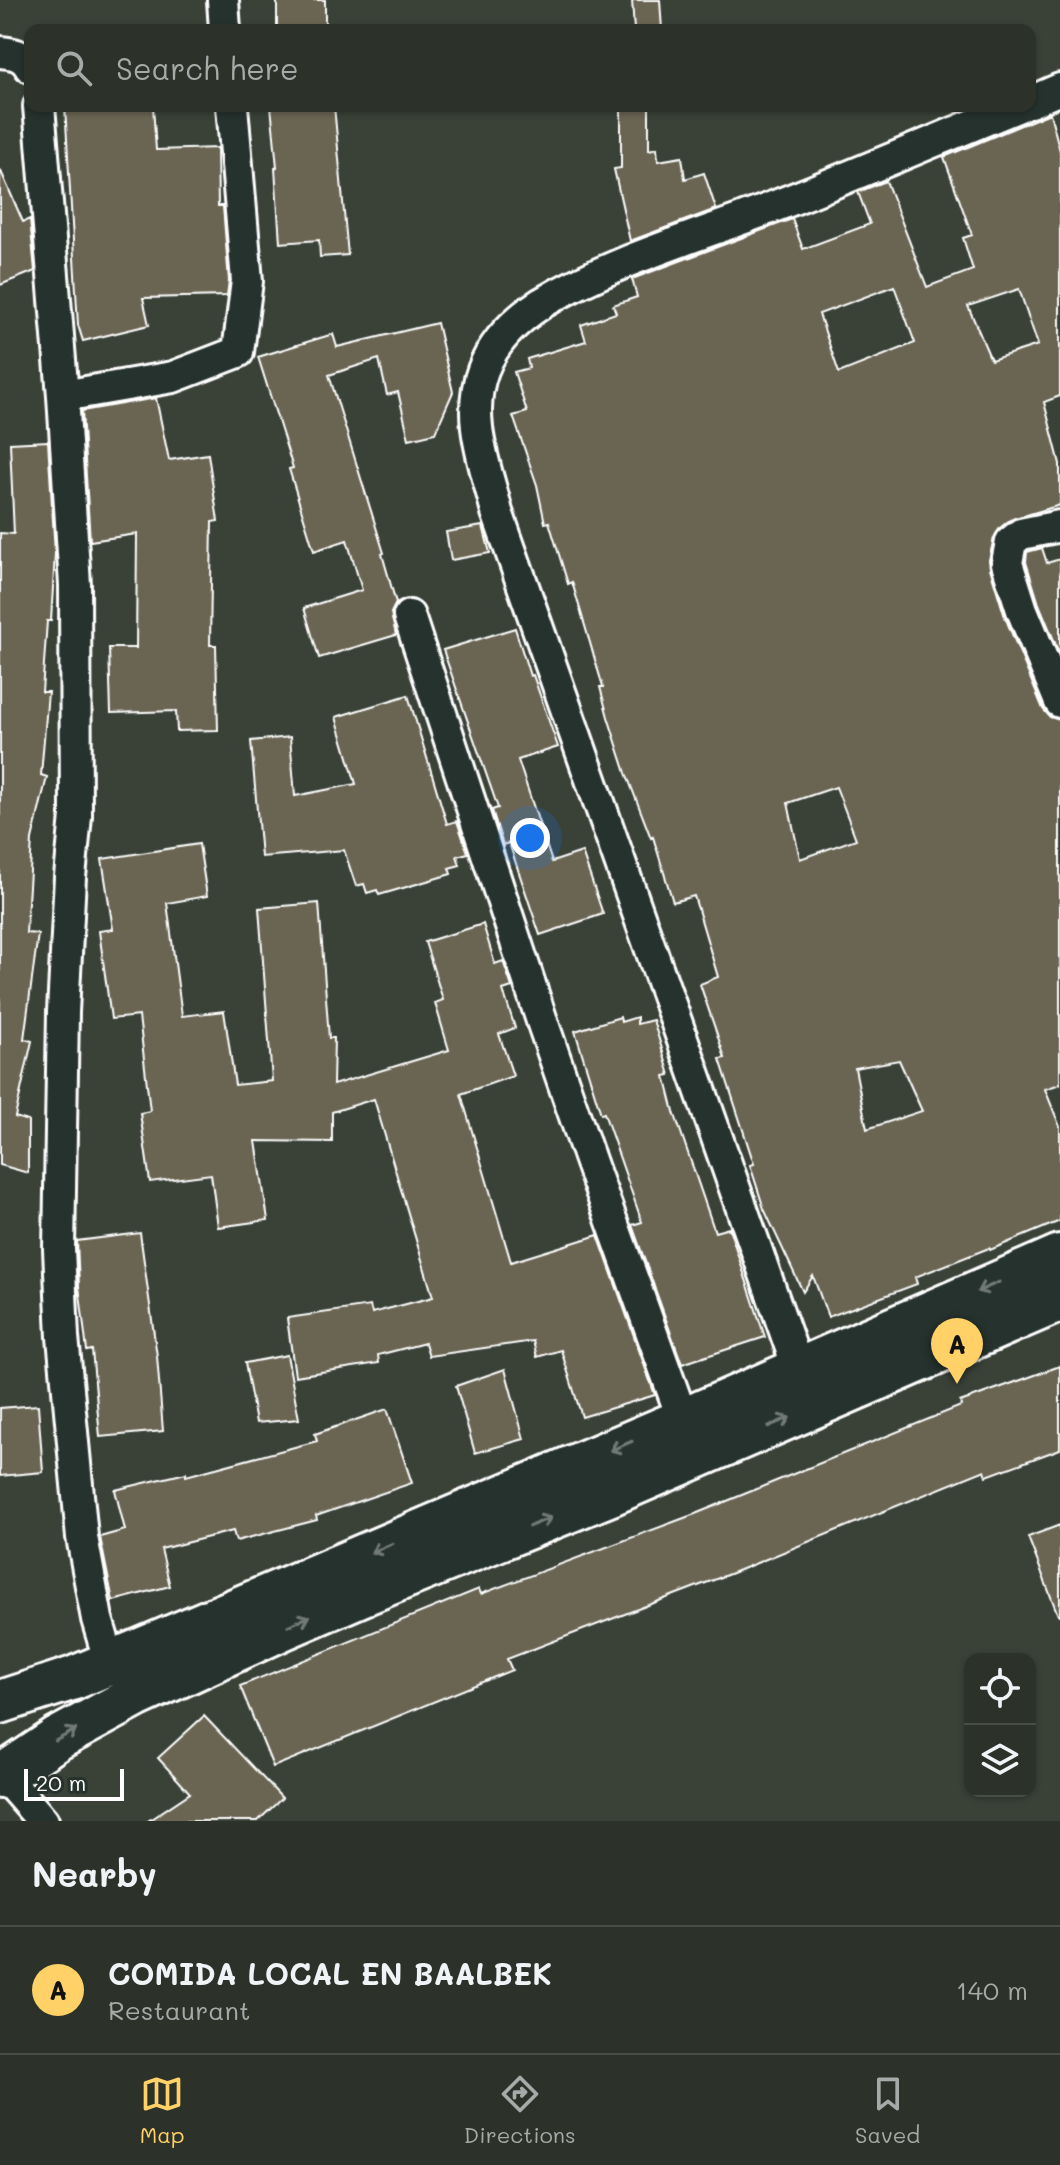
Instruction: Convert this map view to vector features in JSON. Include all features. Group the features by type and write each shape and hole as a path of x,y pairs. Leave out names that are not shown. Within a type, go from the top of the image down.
{"main road":[{"path":"0,1702 110,1663 1060,1256"},
{"path":"1,1774 136,1696 284,1628 628,1486 1060,1300"}],"street":[{"path":"223,0 225,24"},
{"path":"0,52 24,59"},
{"path":"1036,99 1060,89"},
{"path":"39,112 75,585 76,816 63,1012 59,1249 63,1337 82,1537 97,1619 110,1663"},
{"path":"63,396 173,377 238,352 247,281 233,112"},
{"path":"798,1368 497,512 475,421 476,395 483,369 496,346 516,322 571,287 1005,112"},
{"path":"1060,526 1021,534 1011,542 1007,563 1022,610 1060,702"},
{"path":"409,616 542,1021 683,1420"},
{"path":"1,1774 43,1821"}],"building":[{"path":"277,0 325,0 325,24 277,24"},
{"path":"632,0 660,0 662,24 634,24"},
{"path":"65,112 153,112 156,150 217,148 218,206 223,206 229,281 227,296 143,298 149,325 83,341 78,325"},
{"path":"272,112 335,112 348,255 320,257 319,240 280,243"},
{"path":"621,112 649,112 649,150 657,148 658,161 682,157 685,179 704,173 716,209 630,241 614,169 621,168"},
{"path":"1050,113 1060,151 1060,396 1044,402 1060,464 1060,505 1010,520 994,538 989,560 1005,617 1043,709 1050,717 1060,720 1060,1084 1045,1089 1060,1127 1060,1221 915,1277 917,1284 828,1317 813,1276 803,1292 764,1209 750,1165 754,1164 720,1059 725,1058 700,984 718,977 694,896 673,902 653,837 626,773 572,582 568,584 549,522 545,523 537,485 513,416 527,412 514,372 529,368 527,359 586,341 581,325 616,313 613,305 637,297 632,279 792,219 803,249 870,224 858,192 886,181 927,287 973,270 963,238 972,235 944,157","holes":["894,286 915,343 839,373 819,314","1019,289 1038,345 991,360 968,306","836,787 856,839 800,859 788,803","899,1060 922,1111 867,1129 855,1068"]},
{"path":"0,169 23,222 30,219 35,271 0,285"},
{"path":"437,323 453,392 435,433 409,439 398,392 387,395 379,359 329,375 384,553 396,603 391,613 396,635 319,658 304,608 362,590 347,540 314,551 289,469 293,468 258,357 333,334 337,347"},
{"path":"156,398 169,460 208,454 218,521 212,522 210,645 216,645 218,730 177,731 176,711 111,713 109,648 136,648 137,534 90,541 82,411"},
{"path":"48,441 55,553 42,692 48,692 41,775 47,777 32,840 26,933 38,934 24,1039 32,1041 15,1117 28,1121 28,1173 0,1165 0,533 14,534 10,443"},
{"path":"483,526 490,553 451,560 446,532"},
{"path":"1042,548 1047,563 1060,559 1060,655 1026,562 1027,552"},
{"path":"515,628 558,747 518,760 552,862 582,852 603,914 540,935 509,843 503,845 492,810 498,808 443,650"},
{"path":"408,695 447,824 457,821 468,853 457,856 460,865 449,868 451,874 379,895 377,890 367,893 364,884 356,886 344,850 261,857 251,741 290,737 295,796 356,784 336,717"},
{"path":"199,844 207,896 167,903 182,1016 224,1011 235,1085 272,1081 259,908 319,903 329,1038 334,1038 333,1085 449,1050 435,1003 443,1000 425,942 483,924 495,964 503,961 512,987 503,990 515,1028 499,1034 513,1076 461,1094 511,1262 598,1235 655,1395 582,1417 561,1350 537,1357 533,1341 429,1356 425,1343 378,1355 379,1363 295,1376 287,1318 370,1306 372,1313 433,1297 374,1099 332,1112 332,1142 256,1141 268,1220 218,1227 211,1174 150,1182 140,1113 150,1111 139,1016 111,1019 99,931 113,929 102,859"},
{"path":"620,1017 621,1022 637,1017 637,1024 653,1020 670,1075 665,1076 674,1112 715,1232 729,1228 765,1337 682,1364 632,1225 642,1222 604,1113 601,1114 575,1031"},
{"path":"140,1233 157,1356 163,1431 100,1437 92,1350 87,1351 79,1286 77,1241"},
{"path":"287,1355 299,1419 256,1423 245,1363"},
{"path":"1060,1366 1060,1449 987,1476 985,1470 732,1573 507,1659 512,1670 273,1767 240,1686 479,1589 481,1594 695,1514 961,1406 960,1402"},
{"path":"505,1369 524,1439 475,1453 456,1386"},
{"path":"38,1405 43,1472 0,1476 0,1408"},
{"path":"387,1409 412,1483 316,1516 317,1520 236,1541 233,1531 161,1549 170,1586 113,1601 100,1537 125,1530 115,1490 186,1473 186,1476 317,1441 315,1434"},
{"path":"1060,1525 1060,1615 1058,1615 1028,1537"},
{"path":"204,1716 282,1798 258,1821 148,1821 190,1793 158,1758"}],"place":[{"name":"COMIDA LOCAL EN BAALBEK","path":"957,1384"}]}
